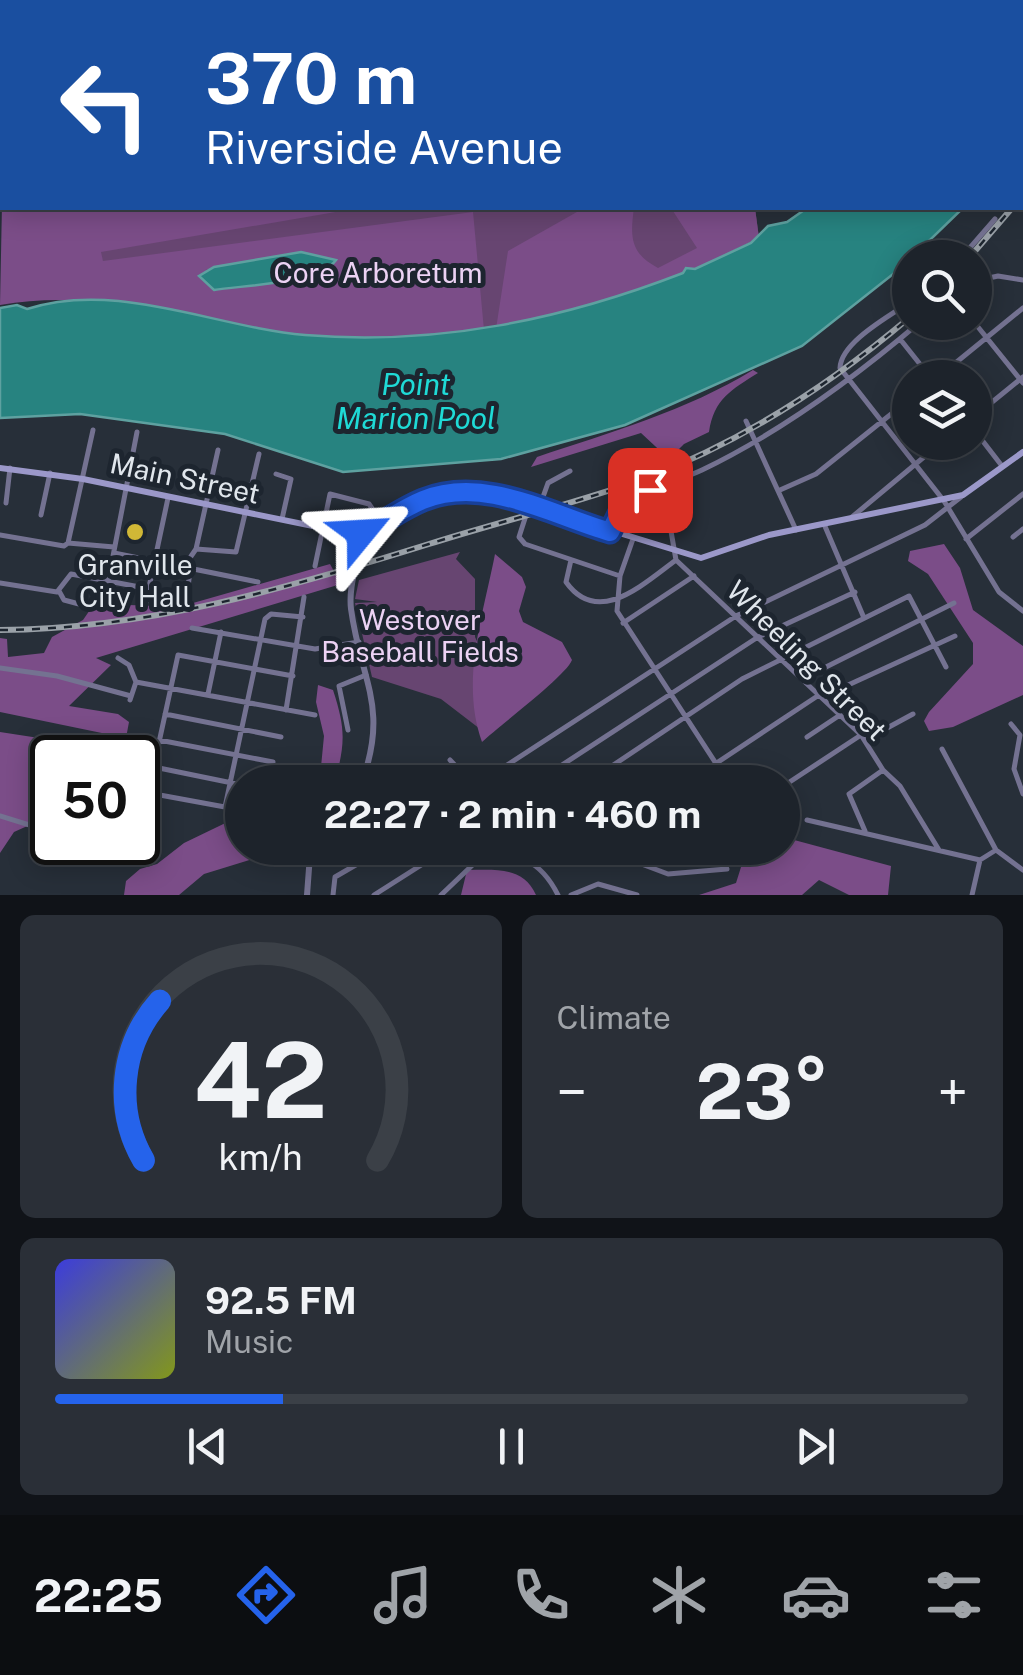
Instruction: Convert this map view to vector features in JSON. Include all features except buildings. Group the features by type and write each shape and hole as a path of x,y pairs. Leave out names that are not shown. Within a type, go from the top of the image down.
{"main road":[{"path":"361,533 374,522 390,518 422,500 485,492 674,556 701,558 796,530 963,495 1023,452"},
{"name":"Main Street","path":"0,468 50,473 281,522 361,533"}],"street":[{"path":"976,240 995,218"},
{"path":"992,277 1023,280"},
{"path":"992,333 1023,308"},
{"path":"892,316 844,354 839,364 944,501 999,592 1023,611"},
{"path":"610,532 624,504 755,440 848,380 899,340"},
{"path":"901,340 918,360"},
{"path":"957,360 983,340"},
{"path":"988,340 1022,380 992,403"},
{"path":"780,490 816,474 892,413"},
{"path":"746,422 796,530"},
{"path":"68,543 93,430"},
{"path":"108,582 137,432"},
{"path":"59,591 71,574 187,596 218,450"},
{"path":"992,453 1004,468"},
{"path":"196,549 236,552 259,454"},
{"path":"849,519 920,460"},
{"path":"6,503 10,468"},
{"path":"539,508 548,483 570,472"},
{"path":"40,515 50,473"},
{"path":"276,474 291,479 281,522"},
{"path":"571,560 564,578 574,596 592,604 614,602 674,556 663,486"},
{"path":"315,566 330,494 368,504 374,522"},
{"path":"966,539 1023,494"},
{"path":"508,765 736,616 950,510 963,495"},
{"path":"145,606 168,498"},
{"path":"530,505 520,532 521,542 620,576"},
{"path":"348,514 374,522"},
{"path":"824,524 864,618"},
{"path":"1013,538 1023,529"},
{"path":"361,533 350,593 376,742 368,765"},
{"path":"0,535 114,550 154,562 192,566 258,582"},
{"path":"633,539 614,602 623,623 718,765"},
{"name":"Wheeling Street","path":"674,556 863,737 883,770 900,786 939,850"},
{"path":"623,623 694,576"},
{"path":"0,583 59,591"},
{"path":"59,591 64,600 94,608"},
{"path":"562,765 758,637 855,592"},
{"path":"613,765 780,658 909,596 946,667"},
{"path":"286,710 304,597"},
{"path":"802,678 954,603"},
{"path":"235,765 267,615 303,618"},
{"path":"192,628 298,647 359,642"},
{"path":"208,694 221,632"},
{"path":"712,765 820,696 956,636"},
{"path":"160,735 178,655 292,676"},
{"path":"0,668 57,676 130,698 136,682 129,665 118,658"},
{"path":"348,730 339,686 366,675"},
{"path":"136,682 315,715"},
{"path":"164,714 282,737"},
{"path":"800,776 863,737 913,714"},
{"path":"807,737 840,715"},
{"path":"1011,724 1020,735 1014,768 1023,794"},
{"path":"160,740 273,762"},
{"path":"942,749 996,850 1023,870"},
{"path":"450,760 455,765"},
{"path":"160,768 225,782"},
{"path":"866,833 848,794 883,770"},
{"path":"160,795 225,807"},
{"path":"0,816 30,825"},
{"path":"807,820 980,860"},
{"path":"972,895 980,860 996,850"},
{"path":"307,895 309,865"},
{"path":"333,895 335,877 356,865"},
{"path":"374,895 421,865"},
{"path":"440,895 472,865"},
{"path":"535,865 550,878 558,895"},
{"path":"644,865 668,874 727,868"},
{"path":"571,895 598,884 636,895"}],"green space":[{"path":"2,210 347,210 101,252 103,261 473,212 484,330 325,337 114,303 38,301 0,305","holes":["301,252 312,276 276,280 205,270"]},
{"name":"Core Arboretum","path":"90,210 755,210 759,238 591,308 496,329 367,340 113,303"},
{"path":"580,210 634,210 634,243 642,256 658,268 697,248 672,210 755,210 759,238 695,269 686,268 683,273 591,308 496,329 508,251"},
{"path":"753,370 758,373 720,403 709,432 684,444 669,459 641,433 531,467 537,457 675,409"},
{"path":"944,544 960,568 973,610 1023,646 1023,695 953,727 929,731 924,721 929,712 973,664 973,643 928,574 908,561 910,551"},
{"name":"Westover Baseball Fields","path":"460,552 456,559 475,579 475,637 511,714 484,732 441,699 372,677 355,603 377,602 355,599 359,580"},
{"path":"495,554 522,577 526,587 519,611 523,622 562,642 572,660 546,688 482,742 473,696 473,672"},
{"path":"330,564 341,584 96,658 111,665 69,706 118,714 129,722 127,735 0,712 0,638 7,639 8,657 44,653 52,637 83,620 105,588 104,604 179,607"},
{"path":"318,685 333,690 342,726 338,765 321,765 324,736 316,702"},
{"path":"0,732 30,737 30,825 14,832 0,853"},
{"path":"225,823 225,865 233,865 204,874 179,895 124,895 126,881 140,869 160,865 184,843"},
{"path":"800,842 891,866 888,895 849,895 819,880 802,895 699,895 736,883 742,865 800,865"},
{"path":"467,870 516,874 536,895 461,895"}],"water":[{"name":"Point Marion Pool","path":"804,210 961,210 930,240 892,240 892,275 802,346 625,425 501,459 343,472 225,434 80,414 0,418 0,308 17,305 27,309 61,301 96,300 131,302 305,335 404,336 452,332 546,316 638,289 751,243 768,226 787,222"},
{"path":"301,252 336,260 314,274 261,285 214,290 199,276 214,267"}],"railway":[{"path":"984,240 1010,210"},
{"path":"0,630 110,622 218,603 323,576 646,478 717,447 785,409 892,331"}],"place":[{"name":"Granville City Hall","path":"135,532"}],"route":[{"path":"361,533 422,500 468,492 498,494 610,532 624,504 650,490"}]}
